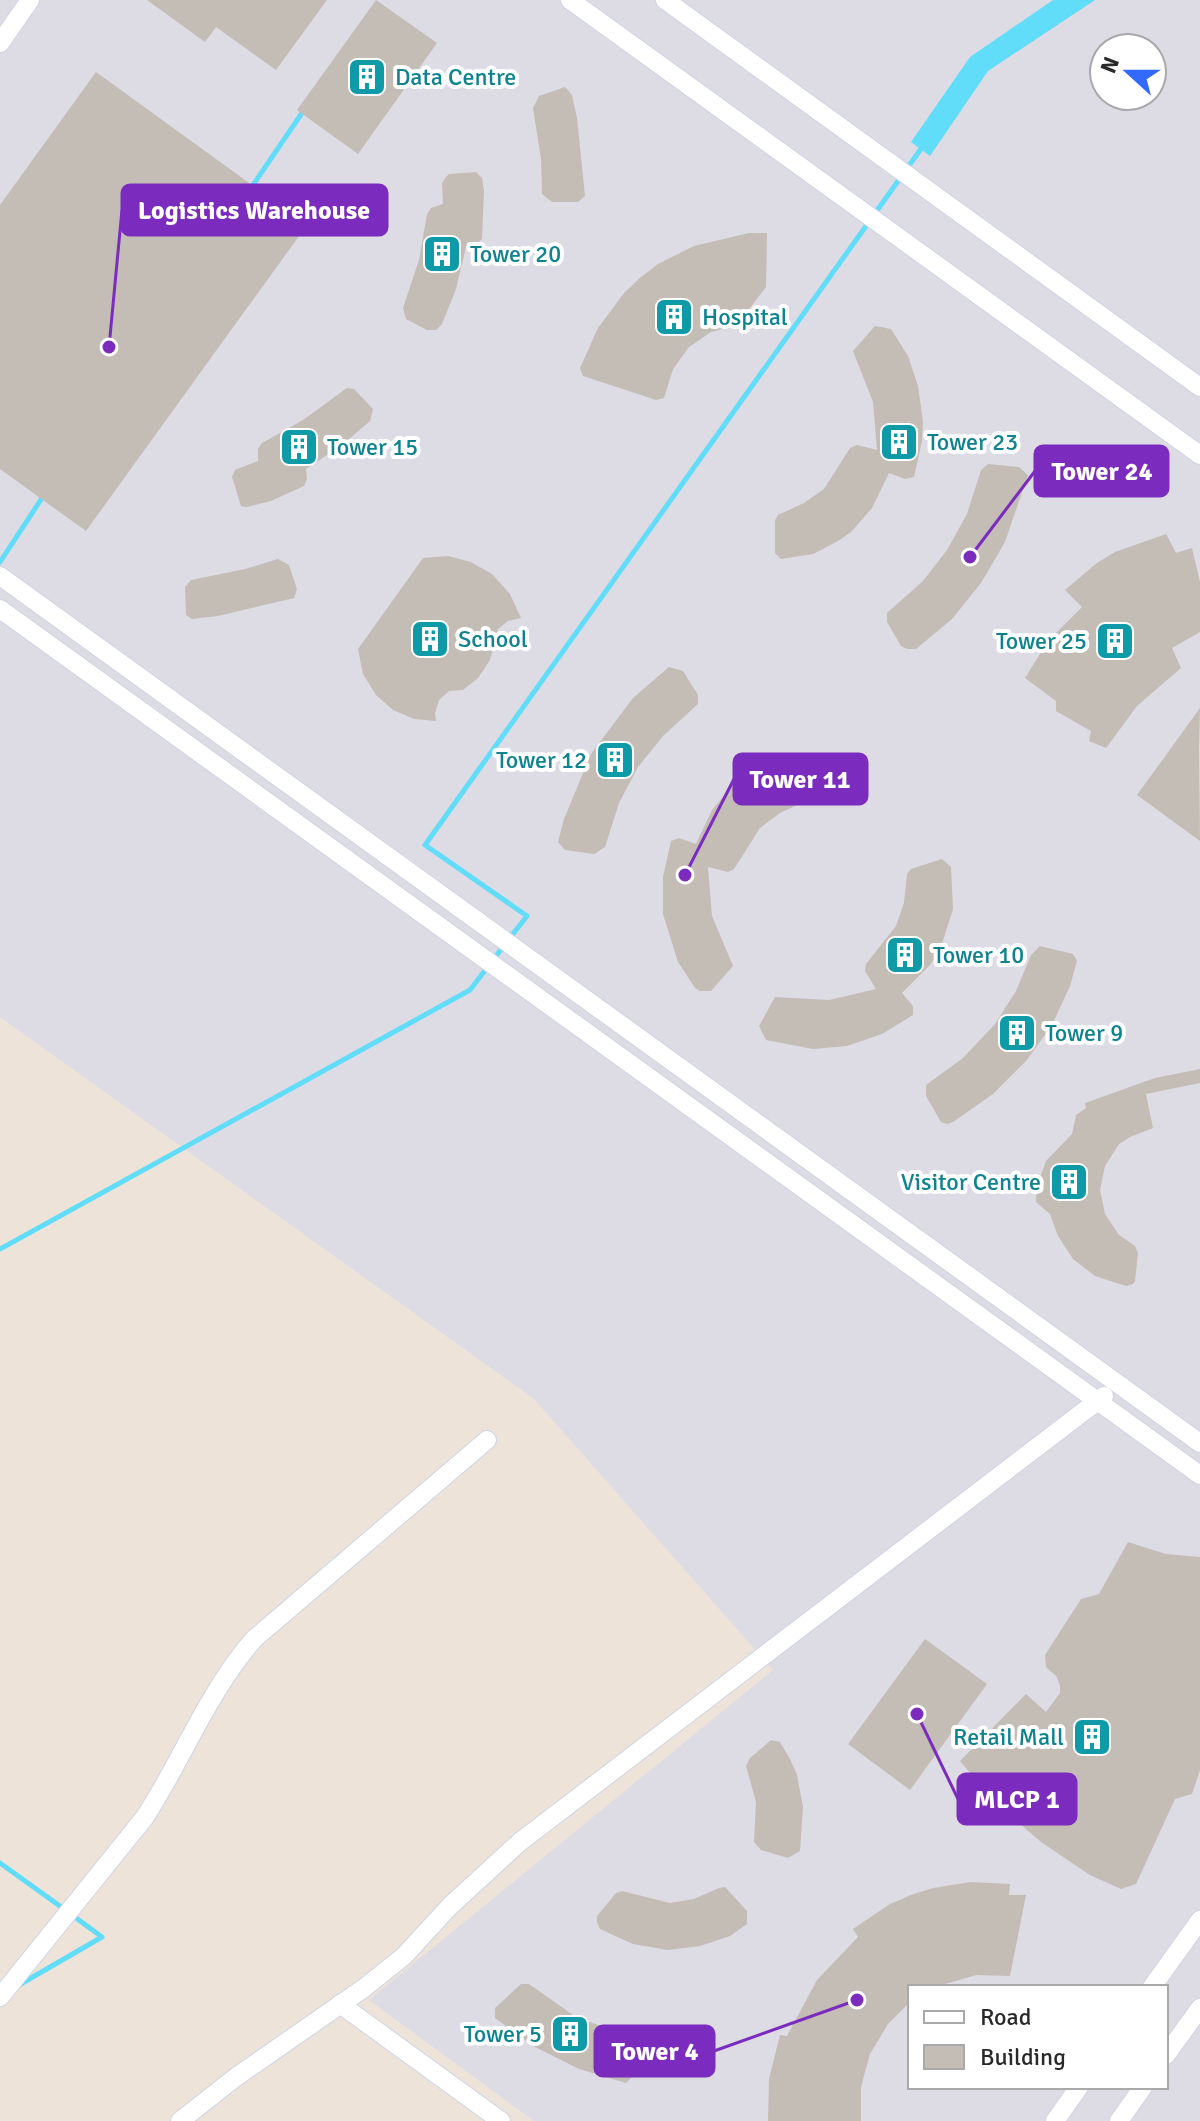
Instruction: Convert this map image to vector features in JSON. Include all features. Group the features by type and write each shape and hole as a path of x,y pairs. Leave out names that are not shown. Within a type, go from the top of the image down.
{"street":[{"path":"0,43 30,0"},
{"path":"570,0 1200,455"},
{"path":"665,0 1200,387"},
{"path":"0,576 1200,1443"},
{"path":"0,609 1200,1475"},
{"path":"180,2121 404,1956 450,1906 521,1841 1118,1384"},
{"path":"0,1997 145,1817 214,1692 240,1655 254,1639 487,1440"},
{"path":"1153,1985 1200,1920"},
{"path":"340,2004 501,2121"},
{"path":"1168,2052 1200,2008"},
{"path":"1055,2121 1078,2089"},
{"path":"1119,2121 1142,2089"}],"shaded area":[{"path":"0,0 1200,0 1200,2121 534,2121 369,2000 773,1670 534,1399 0,1017"}],"water":[{"path":"1053,0 1095,0 988,71 930,156 911,142 970,57"}],"building":[{"path":"147,0 327,0 276,70 216,27 205,42"},
{"name":"Data Centre","path":"376,0 437,43 358,154 297,110"},
{"path":"96,72 307,225 86,531 0,469 0,205"},
{"path":"565,87 572,95 577,118 585,196 578,202 552,202 542,194 541,159 533,108 539,96"},
{"name":"Tower 20","path":"476,172 482,178 484,191 482,239 466,247 456,289 442,324 436,330 427,330 406,319 403,308 419,260 427,214 431,208 443,204 442,183 449,174"},
{"name":"Hospital","path":"749,233 767,233 766,287 737,325 711,332 689,347 673,369 664,398 656,400 583,376 580,368 598,328 624,293 640,278 658,264 694,246"},
{"name":"Tower 23","path":"875,326 891,329 908,356 918,386 923,422 914,477 905,479 889,473 872,508 851,532 813,554 781,559 775,553 775,520 778,515 824,489 850,448 857,445 877,450 873,402 853,351"},
{"name":"Tower 15","path":"347,388 354,389 373,409 370,421 306,469 304,486 271,501 241,506 232,477 235,470 258,461 258,449 262,443 303,420"},
{"path":"988,464 1019,467 1028,475 1005,542 981,583 952,619 916,649 907,649 901,646 887,622 887,613 923,581 947,550 967,514 981,470"},
{"name":"Tower 25","path":"1166,534 1176,553 1192,548 1200,582 1200,632 1172,648 1181,668 1137,706 1106,748 1089,741 1091,731 1056,711 1056,701 1025,678 1048,641 1082,607 1065,590 1115,552"},
{"name":"School","path":"448,556 471,562 492,574 510,594 521,618 508,621 498,629 490,660 478,678 463,690 449,691 439,700 436,721 414,719 393,710 376,695 363,674 358,649 423,558"},
{"path":"278,559 289,565 297,589 294,598 218,616 192,619 186,615 185,587 191,580"},
{"name":"Tower 12","path":"669,667 683,671 698,695 698,704 663,736 638,767 619,803 605,847 594,854 565,850 558,842 564,819 591,754 633,698"},
{"path":"1200,708 1199,748 1200,841 1137,795"},
{"path":"798,757 808,763 809,796 806,801 780,813 760,828 734,869 728,872 708,867 712,916 733,966 711,991 700,991 678,962 663,914 663,877 671,841 679,838 696,844 712,810 733,785 758,769"},
{"name":"Tower 10","path":"942,859 951,867 953,909 939,953 902,993 913,1006 913,1015 882,1034 847,1046 813,1049 766,1040 759,1026 775,997 829,1000 876,989 865,971 866,964 896,926 904,903 907,874 911,869"},
{"name":"Tower 9","path":"1040,946 1073,954 1077,961 1070,986 1052,1025 1027,1060 993,1094 953,1122 941,1122 926,1096 926,1085 963,1058 995,1024 1016,991 1031,955"},
{"name":"Visitor Centre","path":"1200,1069 1200,1083 1146,1094 1153,1128 1119,1144 1105,1166 1100,1190 1105,1214 1119,1235 1135,1246 1138,1253 1133,1284 1126,1286 1095,1276 1073,1259 1058,1236 1050,1214 1036,1202 1037,1186 1046,1161 1072,1134 1076,1115 1086,1108 1085,1103 1155,1078"},
{"name":"Retail Mall","path":"1128,1542 1166,1554 1200,1557 1200,1770 1192,1794 1175,1799 1136,1884 1121,1889 1090,1875 1041,1842 997,1804 960,1761 1026,1694 1046,1712 1060,1693 1060,1686 1057,1677 1046,1667 1045,1655 1081,1599 1099,1594"},
{"path":"925,1639 987,1684 910,1790 848,1744"},
{"path":"771,1740 780,1742 790,1759 797,1775 803,1807 800,1851 788,1858 761,1850 754,1842 756,1802 746,1766 750,1758"},
{"path":"971,1882 1010,1884 1009,1895 1026,1895 1010,1976 976,1975 942,1985 908,1985 908,2004 888,2024 870,2054 861,2087 861,2121 768,2121 769,2079 780,2035 787,2036 817,1980 858,1937 853,1929 890,1904 933,1888"},
{"path":"725,1887 747,1911 747,1924 730,1936 700,1946 668,1950 633,1944 600,1929 597,1922 597,1916 616,1893 622,1891 670,1903 694,1899"},
{"name":"Tower 5","path":"521,1984 529,1984 576,2017 634,2038 638,2043 634,2075 626,2083 579,2069 535,2047 495,2018 495,2008"}],"waterway":[{"path":"251,188 304,110"},
{"path":"509,939 527,916 425,845 923,146"},
{"path":"0,562 44,495"},
{"path":"0,1249 470,990 503,947"},
{"path":"0,1863 64,1909"},
{"path":"19,1985 102,1937 72,1915"}],"place":[{"name":"Data Centre","path":"367,77"},
{"name":"Tower 20","path":"442,254"},
{"name":"Hospital","path":"674,317"},
{"name":"Logistics Warehouse","path":"109,347"},
{"name":"Tower 23","path":"899,442"},
{"name":"Tower 15","path":"299,447"},
{"name":"Tower 24","path":"970,557"},
{"name":"School","path":"430,639"},
{"name":"Tower 25","path":"1115,641"},
{"name":"Tower 12","path":"615,760"},
{"name":"Tower 11","path":"685,875"},
{"name":"Tower 10","path":"905,955"},
{"name":"Tower 9","path":"1017,1033"},
{"name":"Visitor Centre","path":"1069,1182"},
{"name":"MLCP 1","path":"917,1714"},
{"name":"Retail Mall","path":"1092,1737"},
{"name":"Tower 4","path":"857,2000"},
{"name":"Tower 5","path":"570,2034"}]}
